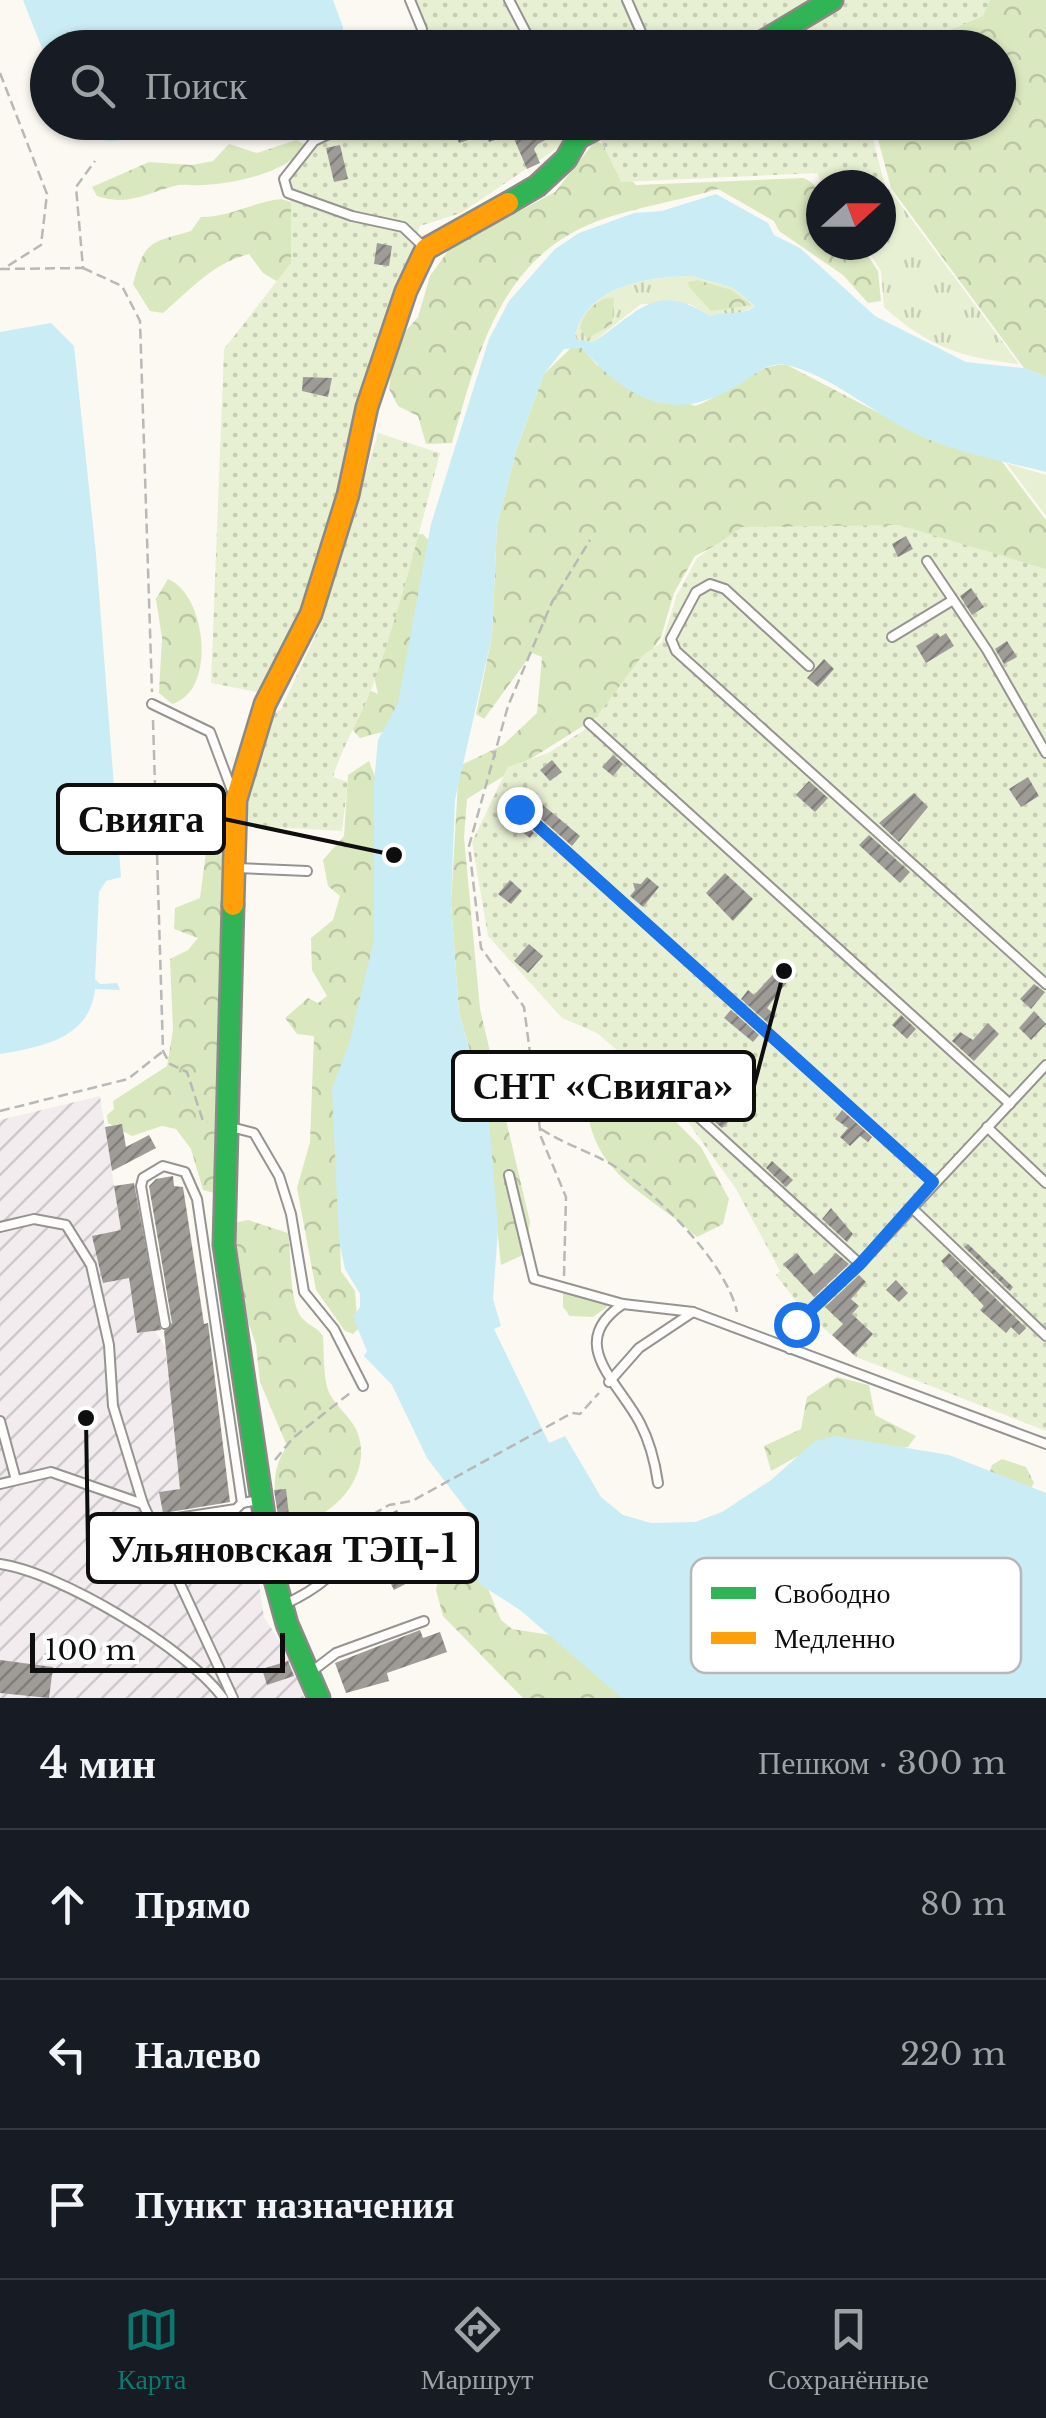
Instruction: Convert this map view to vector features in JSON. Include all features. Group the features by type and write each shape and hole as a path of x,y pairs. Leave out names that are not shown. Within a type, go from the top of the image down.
{"street":[{"path":"779,30 819,3"},
{"path":"319,1698 281,1606 224,1245 236,800 265,704 311,614 348,495 367,408 426,249 537,186 566,159 571,140"}],"lane":[{"path":"410,0 422,30"},
{"path":"509,0 525,30"},
{"path":"627,0 640,30"},
{"path":"316,140 284,179 288,194 352,216 404,227 426,249"},
{"path":"928,561 1046,753"},
{"path":"809,666 726,589 710,584 696,592 671,638 676,651 1046,984"},
{"path":"892,638 954,600"},
{"path":"152,704 210,732 236,800"},
{"path":"589,723 1010,1104"},
{"path":"519,809 933,1182"},
{"path":"232,867 307,871"},
{"path":"790,1349 796,1324 860,1264 1046,1065"},
{"path":"693,1112 860,1264"},
{"path":"226,1127 254,1133 279,1176 298,1245 304,1292 334,1329 364,1386"},
{"path":"987,1127 1046,1183"},
{"path":"165,1324 142,1186 143,1178 163,1166 185,1172 197,1199 242,1503"},
{"path":"509,1175 534,1278 624,1304 692,1312 1046,1444"},
{"path":"911,1207 1046,1336"},
{"path":"0,1226 34,1219 66,1225 91,1265 109,1345 113,1406 143,1504 233,1698"},
{"path":"624,1304 605,1317 597,1330 599,1356 609,1382 639,1421 654,1455 658,1483"},
{"path":"609,1382 639,1348 692,1312"},
{"path":"0,1421 16,1480"},
{"path":"0,1484 52,1472 143,1504"},
{"path":"171,1519 236,1510 262,1494"},
{"path":"281,1606 317,1589 342,1566 358,1542 352,1529"},
{"path":"0,1564 57,1582 166,1646 210,1681 223,1698"},
{"path":"311,1672 336,1652 424,1621"}],"path":[{"path":"0,73 47,194 40,245 2,269"},
{"path":"83,268 76,187 95,160"},
{"path":"2,269 83,268 122,286 140,321 163,1051 170,1064 187,1072 202,1121 226,1127"},
{"path":"570,1291 563,1272 566,1197 539,1128 524,1007 481,948 469,846 508,706 552,602 590,540"},
{"path":"0,1111 128,1080 163,1051"},
{"path":"539,1128 614,1166 656,1197 723,1280 734,1298 741,1328"},
{"path":"352,1529 389,1505 412,1501 572,1413 580,1414 609,1382"},
{"path":"262,1494 276,1456 336,1400 364,1386"}],"shaded area":[{"path":"100,1096 137,1333 155,1331 165,1347 180,1489 160,1492 167,1542 251,1533 264,1617 291,1659 304,1698 0,1698 0,1120"}],"green space":[{"path":"414,0 990,0 983,16 951,30 425,30"},
{"path":"983,0 1046,0 1046,377 1024,368 896,195 896,170 886,170 878,140 1016,140 1016,30 927,30"},
{"path":"296,140 307,145 298,155 274,170 244,179 178,185 119,200 97,196 92,187 149,162 192,165 213,161 229,144 257,153"},
{"path":"327,140 569,140 461,213 420,226 391,330 355,413 347,469 312,583 262,693 211,683 224,349 291,263 291,180 299,165"},
{"path":"601,140 873,140 881,170 806,170 806,174 621,182"},
{"path":"595,141 611,147 619,166 636,185 803,178 806,250 779,231 774,221 718,189 605,219 570,234 544,252 505,299 479,354 452,443 426,444 418,416 398,406 389,389 392,365 404,333 418,317 430,276 450,248 555,192"},
{"path":"896,198 1019,364 963,354 916,332 884,307 881,271 874,260 896,260"},
{"path":"281,199 305,206 318,217 283,285 263,273 249,254 213,270 163,313 150,311 133,284 141,259 151,246 191,231 201,217"},
{"path":"821,260 871,260 878,271 881,301 868,303 843,275"},
{"path":"692,276 733,288 755,306 740,313 710,316 690,304 641,304 593,342 577,340 575,335 582,318 606,295 639,282"},
{"path":"697,280 732,290 752,305 711,311 689,287 688,282"},
{"path":"614,298 612,324 587,339 580,328 584,317 597,303"},
{"path":"572,347 582,348 597,365 695,406 752,374 787,365 925,437 1000,459 1046,520 1046,572 744,531 695,556 674,593 661,637 613,707 467,799 464,837 480,1009 530,1222 525,1254 501,1265 483,1096 459,1013 451,902 459,766 503,745 537,713 542,657 532,653 484,719 476,714 492,636 497,525 517,448 544,374"},
{"path":"378,433 440,453 383,657 333,777 348,782 342,831 247,826 249,790 272,715 281,709 319,628"},
{"path":"1006,463 1046,475 1046,516"},
{"path":"899,525 1046,569 1046,1431 856,1357 803,1310 776,1275 780,1271 736,1189 667,1093 597,1033 562,1018 488,936 472,842 508,767 548,753 589,727 642,656 662,642 677,595 697,558 742,527"},
{"path":"423,534 444,558 398,728 360,738 338,714 356,684 378,694 370,659 395,537"},
{"path":"168,579 181,588 191,604 202,643 196,682 186,696 172,704 159,693 162,638 156,599"},
{"path":"369,761 387,809 382,919 338,1187 341,1271 355,1291 358,1329 353,1334 345,1331 316,1290 297,1188 310,1142 314,1036 297,1034 285,1018 308,998 318,1003 327,996 312,970 311,938 333,920 340,896 328,886 323,860 344,836 348,775"},
{"path":"212,792 232,819 214,1193 203,1190 191,1149 176,1129 162,1126 132,1136 108,1123 107,1115 114,1109 113,1101 167,1066 173,1030 170,959 188,950 198,938 174,929 175,908 200,898 206,852 186,824 190,800"},
{"path":"606,1094 671,1117 701,1147 729,1199 723,1224 697,1237 613,1168 592,1132 587,1108"},
{"path":"248,1220 288,1233 295,1304 304,1320 323,1336 328,1390 353,1424 360,1441 356,1478 342,1498 311,1520 296,1525 279,1522 276,1473 287,1446 260,1382 256,1345 237,1289 231,1246 234,1223"},
{"path":"576,1286 601,1295 607,1307 593,1317 570,1316 563,1307 563,1293"},
{"path":"837,1377 869,1385 875,1415 916,1436 908,1447 860,1454 807,1451 771,1471 764,1446 801,1429 807,1397"},
{"path":"1002,1459 1026,1467 1034,1483 1031,1488 987,1480 992,1465"},
{"path":"441,1513 460,1522 501,1620 512,1629 557,1636 636,1698 523,1698 443,1616 436,1590 443,1558 429,1528"}],"water":[{"path":"23,0 333,0 343,27 343,30 35,30"},
{"path":"716,194 768,223 774,235 800,248 806,260 813,260 875,316 966,362 1024,368 1046,377 1046,472 940,444 893,422 834,385 787,365 765,368 699,402 677,405 638,395 619,383 582,348 564,349 544,374 517,448 497,525 492,636 455,800 451,902 459,1013 489,1120 498,1229 493,1299 501,1326 494,1329 549,1443 565,1436 601,1497 623,1515 651,1523 695,1522 722,1512 771,1480 815,1441 835,1436 949,1455 1046,1493 1046,1698 622,1698 520,1610 481,1585 466,1557 473,1527 469,1513 427,1458 392,1385 364,1356 367,1351 353,1317 360,1307 360,1294 345,1269 339,1241 332,1088 349,1044 374,940 374,782 378,740 398,703 431,524 489,339 509,301 555,249 579,233 634,213 662,211","holes":["692,276 733,288 755,306 710,316 675,301 660,301 635,312 593,342 577,340 575,335 582,318 607,295 622,287 657,279"]},
{"path":"51,323 74,346 96,554 121,877 106,881 99,892 95,979 100,984 117,983 120,990 95,989 84,1019 61,1038 0,1054 0,332"}],"building":[{"path":"515,140 545,140 534,149 540,163 527,169"},
{"path":"340,145 348,179 334,182 326,148"},
{"path":"377,243 392,246 389,266 374,264"},
{"path":"303,377 332,378 328,397 302,391"},
{"path":"906,536 913,549 898,557 892,544"},
{"path":"971,588 984,607 972,615 960,596"},
{"path":"937,633 940,637 946,633 954,646 926,663 916,646"},
{"path":"1007,641 1017,657 1004,664 995,649"},
{"path":"824,659 834,669 818,687 807,678"},
{"path":"613,755 623,764 613,776 602,767"},
{"path":"552,760 562,772 550,781 540,770"},
{"path":"1028,777 1039,796 1021,807 1009,789"},
{"path":"809,781 828,798 815,812 796,795"},
{"path":"914,793 928,807 899,842 879,823"},
{"path":"531,795 580,836 572,846 524,804"},
{"path":"516,816 534,833 530,838 510,823"},
{"path":"869,835 910,872 900,883 859,845"},
{"path":"725,873 753,899 733,921 706,893"},
{"path":"647,877 659,887 643,907 630,896 635,890 633,883 641,884"},
{"path":"510,880 522,891 511,904 498,894"},
{"path":"529,944 543,956 528,973 514,961"},
{"path":"778,969 790,978 767,1008 776,1016 769,1024 741,999 748,990 754,995"},
{"path":"1034,984 1045,992 1031,1009 1020,999"},
{"path":"731,1010 759,1035 753,1042 724,1018"},
{"path":"1034,1011 1046,1024 1031,1040 1019,1028"},
{"path":"901,1015 916,1029 907,1039 892,1025"},
{"path":"988,1023 999,1034 974,1061 952,1041 960,1032 973,1040"},
{"path":"701,1091 732,1118 722,1128 691,1102"},
{"path":"842,1110 872,1137 868,1142 860,1136 850,1146 840,1137 848,1128 835,1119"},
{"path":"122,1124 126,1147 149,1135 156,1148 112,1171 105,1127"},
{"path":"772,1161 793,1180 786,1187 766,1168"},
{"path":"173,1176 174,1186 183,1187 204,1324 208,1323 230,1502 170,1512 164,1518 159,1492 180,1489 164,1331 172,1323 149,1186 156,1179"},
{"path":"134,1183 161,1330 137,1333 129,1278 103,1283 92,1236 121,1230 114,1186"},
{"path":"831,1208 853,1234 847,1242 822,1219"},
{"path":"968,1244 1013,1287 1010,1291 964,1247"},
{"path":"797,1253 814,1275 836,1253 849,1264 814,1297 783,1264"},
{"path":"949,1253 1026,1328 1019,1335 1011,1327 1006,1333 980,1310 984,1306 941,1261"},
{"path":"859,1275 866,1282 851,1299 859,1306 852,1314 873,1334 854,1355 832,1335 843,1324 825,1307"},
{"path":"896,1280 908,1293 899,1302 886,1290"},
{"path":"286,1489 291,1532 281,1533 274,1490"},
{"path":"397,1510 419,1553 452,1536 461,1555 394,1590 387,1576 401,1569 375,1521"},
{"path":"420,1630 423,1638 440,1632 447,1652 387,1673 389,1681 346,1693 335,1663"},
{"path":"0,1660 53,1667 49,1698 0,1693"},
{"path":"288,1661 294,1676 267,1685 262,1669"}],"traffic: fast":[{"path":"782,30 832,0"},
{"path":"508,203 537,186 566,159 577,140"},
{"path":"233,905 224,1245 272,1569 287,1624 319,1698"}],"traffic: slow":[{"path":"233,905 236,800 265,704 311,614 348,495 367,407 406,291 426,249 508,203"}],"place":[{"name":"Свияга","path":"394,855"},
{"name":"СНТ «Свияга»","path":"784,971"},
{"name":"Ульяновская ТЭЦ-1","path":"86,1418"}],"route":[{"path":"519,809 933,1182 860,1264 796,1324"}]}
